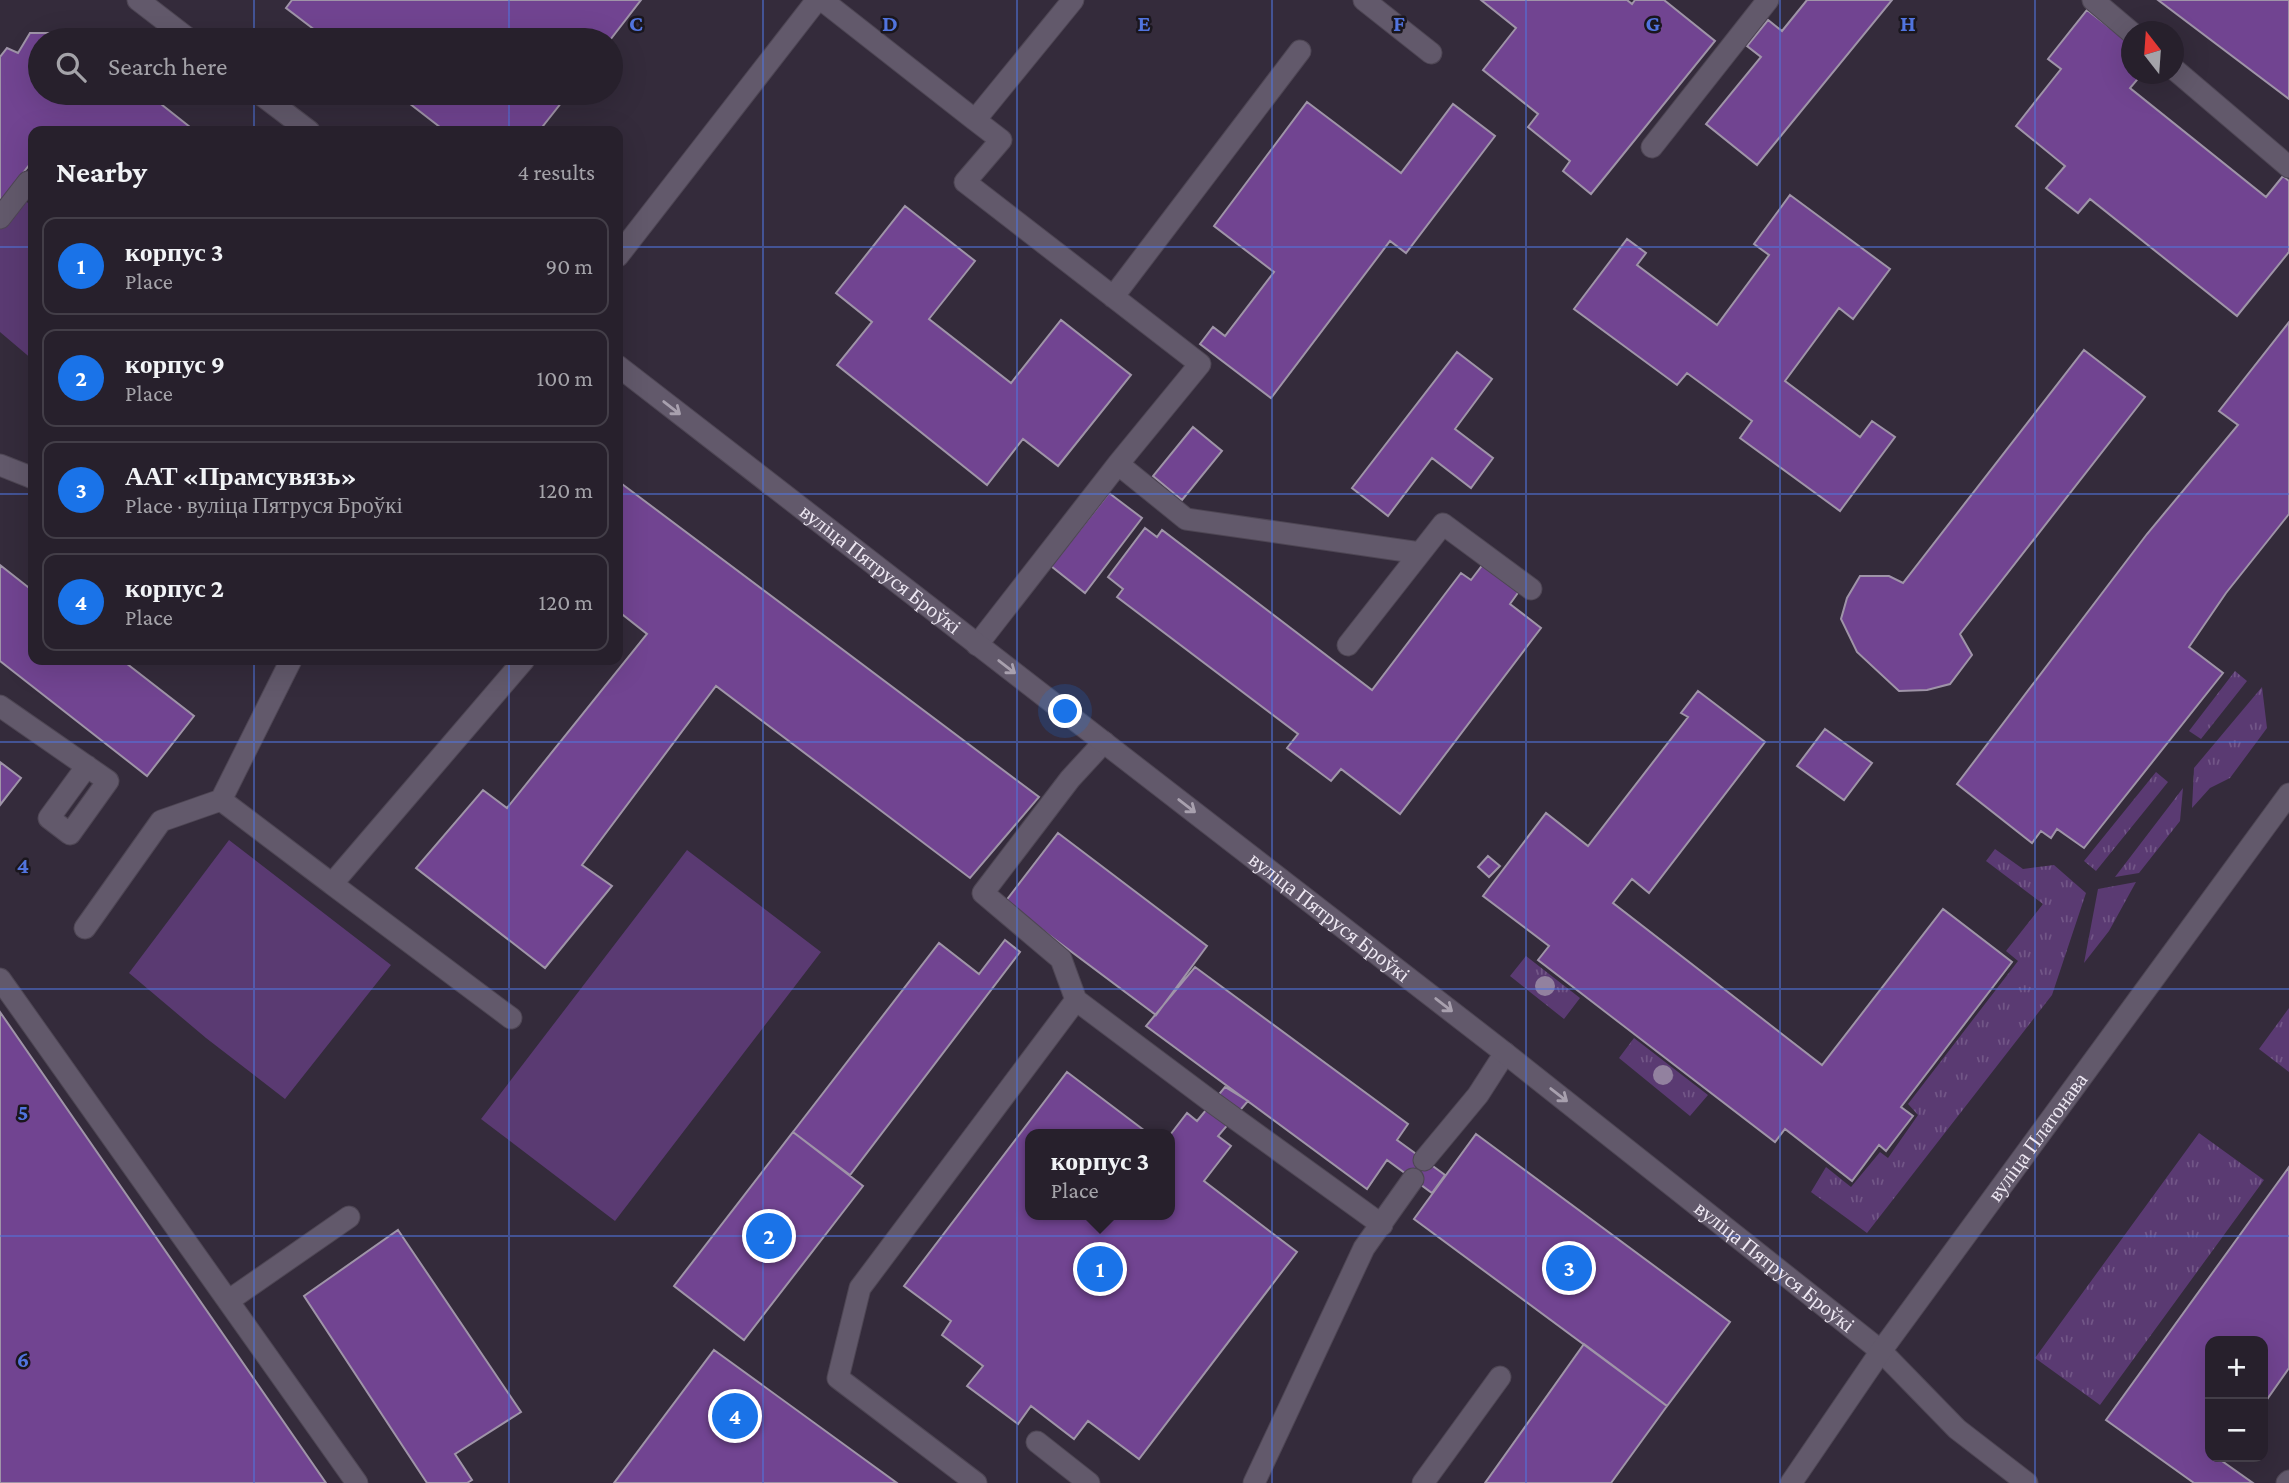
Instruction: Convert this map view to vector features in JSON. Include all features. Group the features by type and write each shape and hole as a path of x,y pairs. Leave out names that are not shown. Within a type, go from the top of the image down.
{"street":[{"path":"138,0 174,28"},
{"path":"623,250 817,0"},
{"path":"822,0 1001,140 965,182 1200,364 977,645"},
{"path":"975,120 1073,0"},
{"path":"1364,0 1431,53"},
{"path":"1652,147 1768,0"},
{"path":"2093,0 2121,24"},
{"path":"1112,297 1300,51"},
{"path":"2184,78 2289,167"},
{"path":"275,105 302,126"},
{"path":"0,218 28,182"},
{"name":"вуліца Пятруся Броўкі","path":"623,370 1505,1053 1881,1351 1957,1429 2027,1483"},
{"path":"1118,464 1185,519 1420,553"},
{"path":"0,465 28,476"},
{"path":"1348,645 1443,524 1531,589"},
{"path":"85,928 161,821 220,800 288,665"},
{"path":"332,884 520,665"},
{"path":"0,706 87,766"},
{"path":"1104,742 1070,779 983,893 1061,959 1076,1000 1382,1225"},
{"name":"вуліца Платонава","path":"1791,1483 1881,1351 2289,794"},
{"path":"220,800 511,1018"},
{"path":"0,979 357,1483"},
{"path":"976,1483 838,1378 860,1288 1076,1000"},
{"path":"1424,1160 1478,1095 1505,1053"},
{"path":"1254,1483 1364,1248 1413,1179"},
{"path":"228,1301 349,1217"},
{"path":"1423,1483 1500,1377"},
{"path":"1037,1442 1089,1483"}],"green space":[{"path":"25,200 28,203 28,356 0,332 0,229"},
{"path":"2235,671 2247,681 2201,739 2189,731"},
{"path":"2262,687 2267,728 2230,778 2210,788 2192,808 2194,768"},
{"path":"2156,772 2168,782 2096,871 2084,861"},
{"path":"2183,788 2180,821 2139,873 2115,877"},
{"path":"229,840 391,965 285,1099 206,1038 129,973"},
{"path":"1995,849 2023,869 2054,865 2086,893 2052,995 1867,1233 1811,1192 1826,1167 1851,1187 1880,1152 1888,1158 1918,1115 1908,1104 2018,961 2006,951 2043,904 1986,861"},
{"path":"687,850 821,952 615,1221 481,1119"},
{"path":"2136,882 2109,931 2084,963 2098,889"},
{"path":"1526,956 1580,998 1564,1019 1510,976"},
{"path":"2289,1008 2289,1072 2259,1049"},
{"path":"1634,1038 1708,1095 1690,1116 1619,1058"},
{"path":"2199,1133 2264,1180 2100,1405 2035,1358"}],"building":[{"path":"292,0 641,0 619,28 312,28 286,8"},
{"path":"1481,0 1627,0 1632,4 1635,0 1664,0 1715,41 1591,194 1563,171 1570,161 1528,127 1538,114 1483,70 1516,28"},
{"path":"1807,0 1892,0 1757,165 1706,124 1761,57 1747,46 1768,20 1782,31"},
{"path":"2158,0 2289,0 2289,99"},
{"path":"2087,10 2121,36 2121,84 2133,84 2130,88 2266,197 2283,176 2289,181 2289,252 2237,316 2090,199 2078,213 2046,188 2065,166 2016,126 2061,69 2048,59"},
{"path":"28,36 28,105 162,105 189,126 28,126 28,167 0,203 0,57 7,48 18,53"},
{"path":"1307,102 1401,173 1453,104 1495,136 1406,253 1390,241 1271,398 1200,344 1213,327 1225,336 1274,272 1214,226"},
{"path":"411,105 560,105 543,126 439,126"},
{"path":"1790,195 1890,269 1853,319 1839,308 1785,381 1860,437 1872,421 1895,437 1840,511 1740,438 1752,421 1687,373 1677,385 1574,309 1627,239 1646,253 1637,265 1717,325 1769,255 1754,244"},
{"path":"905,206 975,261 929,319 1011,383 1061,320 1131,375 1058,466 1023,439 987,485 837,365 872,322 836,293"},
{"path":"2289,322 2289,514 2226,593 2189,647 2223,673 2084,848 2057,829 2051,838 2041,831 2032,843 1957,784 2147,534 2238,425 2219,411"},
{"path":"2084,350 2145,397 1960,634 1972,655 1950,684 1927,690 1899,691 1857,652 1841,619 1847,598 1860,576 1889,576 1903,583"},
{"path":"1457,352 1492,379 1455,429 1493,458 1471,488 1432,458 1388,516 1352,488"},
{"path":"1193,427 1222,451 1182,500 1153,476"},
{"path":"623,485 1039,797 970,878 716,686 582,865 612,886 545,968 416,868 483,790 507,808 647,634 623,615"},
{"path":"1109,493 1142,518 1085,593 1051,566"},
{"path":"1145,528 1157,537 1162,530 1372,690 1461,573 1471,580 1484,563 1520,590 1510,604 1541,628 1400,814 1341,769 1331,781 1287,748 1298,734 1117,597 1123,589 1108,577"},
{"path":"0,565 28,587 28,665 128,665 194,716 147,776 0,661"},
{"path":"1698,691 1765,742 1649,893 1632,879 1613,903 1822,1065 1943,909 2012,962 1901,1107 1913,1116 1886,1151 1879,1145 1852,1181 1785,1129 1775,1142 1538,960 1549,946 1483,896 1546,813 1588,846 1688,717 1681,713"},
{"path":"1825,729 1872,763 1844,800 1797,766"},
{"path":"0,762 21,778 0,805"},
{"path":"1058,833 1207,946 1156,1015 1005,902"},
{"path":"1488,856 1500,866 1489,877 1478,867"},
{"path":"1005,940 1020,952 850,1175 793,1132 939,943 979,974"},
{"path":"1195,967 1408,1124 1397,1140 1445,1175 1432,1193 1387,1160 1367,1189 1146,1026"},
{"path":"0,1012 326,1483 0,1483"},
{"path":"1067,1072 1142,1129 1025,1129 1025,1220 1175,1220 1175,1129 1187,1113 1197,1121 1225,1087 1248,1101 1218,1136 1231,1146 1204,1181 1297,1252 1139,1459 1088,1421 1074,1439 1031,1406 1018,1424 967,1386 983,1366 942,1335 951,1321 904,1286"},
{"path":"793,1132 863,1186 744,1340 674,1286"},
{"path":"1476,1134 1730,1322 1667,1406 1414,1219"},
{"path":"2289,1167 2289,1368 2268,1398 2268,1336 2205,1336 2205,1462 2223,1462 2253,1483 2194,1483 2106,1420"},
{"path":"398,1230 521,1412 455,1454 472,1480 467,1483 427,1483 304,1296"},
{"path":"1584,1344 1667,1406 1611,1483 1485,1483"},
{"path":"714,1350 897,1483 614,1483"}],"place":[{"name":"корпус 9","path":"769,1236"},
{"name":"ААТ «Прамсувязь»","path":"1569,1268"},
{"name":"корпус 3","path":"1100,1269"},
{"name":"корпус 2","path":"735,1416"}]}
